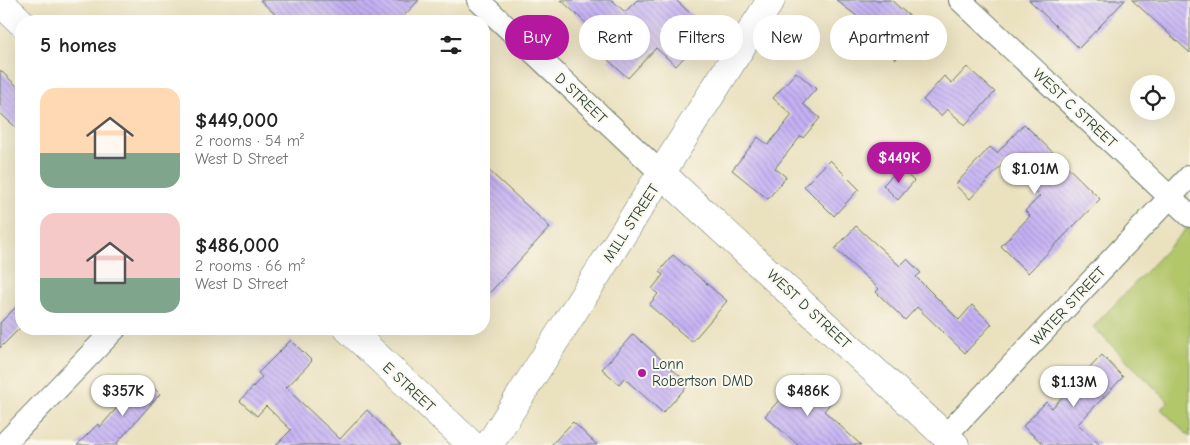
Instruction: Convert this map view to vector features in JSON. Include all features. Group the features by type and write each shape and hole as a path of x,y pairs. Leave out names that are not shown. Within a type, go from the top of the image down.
{"street":[{"name":"D STREET","path":"478,0 662,174"},
{"name":"MILL STREET","path":"489,445 771,0"},
{"name":"WEST C STREET","path":"960,0 1190,216"},
{"path":"0,2 15,16"},
{"name":"WEST D STREET","path":"662,174 950,441"},
{"name":"WATER STREET","path":"950,441 1190,176"},
{"path":"0,442 3,445 109,335"},
{"name":"E STREET","path":"354,335 472,445"}],"green space":[{"path":"1190,225 1190,437 1161,409 1168,401 1093,327"}],"building":[{"path":"260,0 419,0 405,15 276,15"},
{"path":"561,0 612,0 625,12 637,0 676,0 692,15 660,15 660,52 656,48 650,54 650,15 579,15 579,17"},
{"path":"836,0 891,0 908,15 855,15"},
{"path":"1029,0 1125,0 1079,48"},
{"path":"1132,0 1190,0 1190,53"},
{"path":"608,60 645,60 628,78"},
{"path":"669,60 682,60 676,66"},
{"path":"967,67 995,92 965,125 947,109 941,116 923,100 944,76 952,83"},
{"path":"0,70 15,84 15,127 0,113"},
{"path":"796,72 816,89 803,104 820,118 803,138 801,136 775,168 786,177 768,199 732,170 758,137 768,145 792,115 773,98"},
{"path":"1024,124 1100,199 1028,273 1001,246 1030,216 1025,211 1040,196 1004,163 970,199 955,185 990,147 997,153"},
{"path":"830,160 859,189 834,216 804,186"},
{"path":"900,168 914,181 898,200 883,185"},
{"path":"490,172 550,227 490,292"},
{"path":"856,226 900,266 907,259 921,273 916,277 959,320 972,305 992,324 965,353 917,307 905,320 876,292 879,289 835,249"},
{"path":"673,255 727,301 692,342 649,305 658,294 652,289 663,275 659,272"},
{"path":"15,308 15,333 0,348 0,323"},
{"name":"Lonn Robertson DMD","path":"633,334 689,384 663,413 624,378 619,384 602,369"},
{"path":"291,340 312,361 286,388 340,439 367,410 401,445 276,445 291,430 266,406 257,416 240,401 262,377 258,373"},
{"path":"1102,355 1123,377 1078,424 1100,445 1044,445 1023,426 1046,402 1052,408"},
{"path":"801,375 833,400 824,411 861,445 798,445 765,416"},
{"path":"143,378 160,394 117,443 119,445 77,445 98,424 100,427"},
{"path":"573,422 597,445 551,445"}],"place":[{"name":"Lonn Robertson DMD","path":"642,373"}]}
